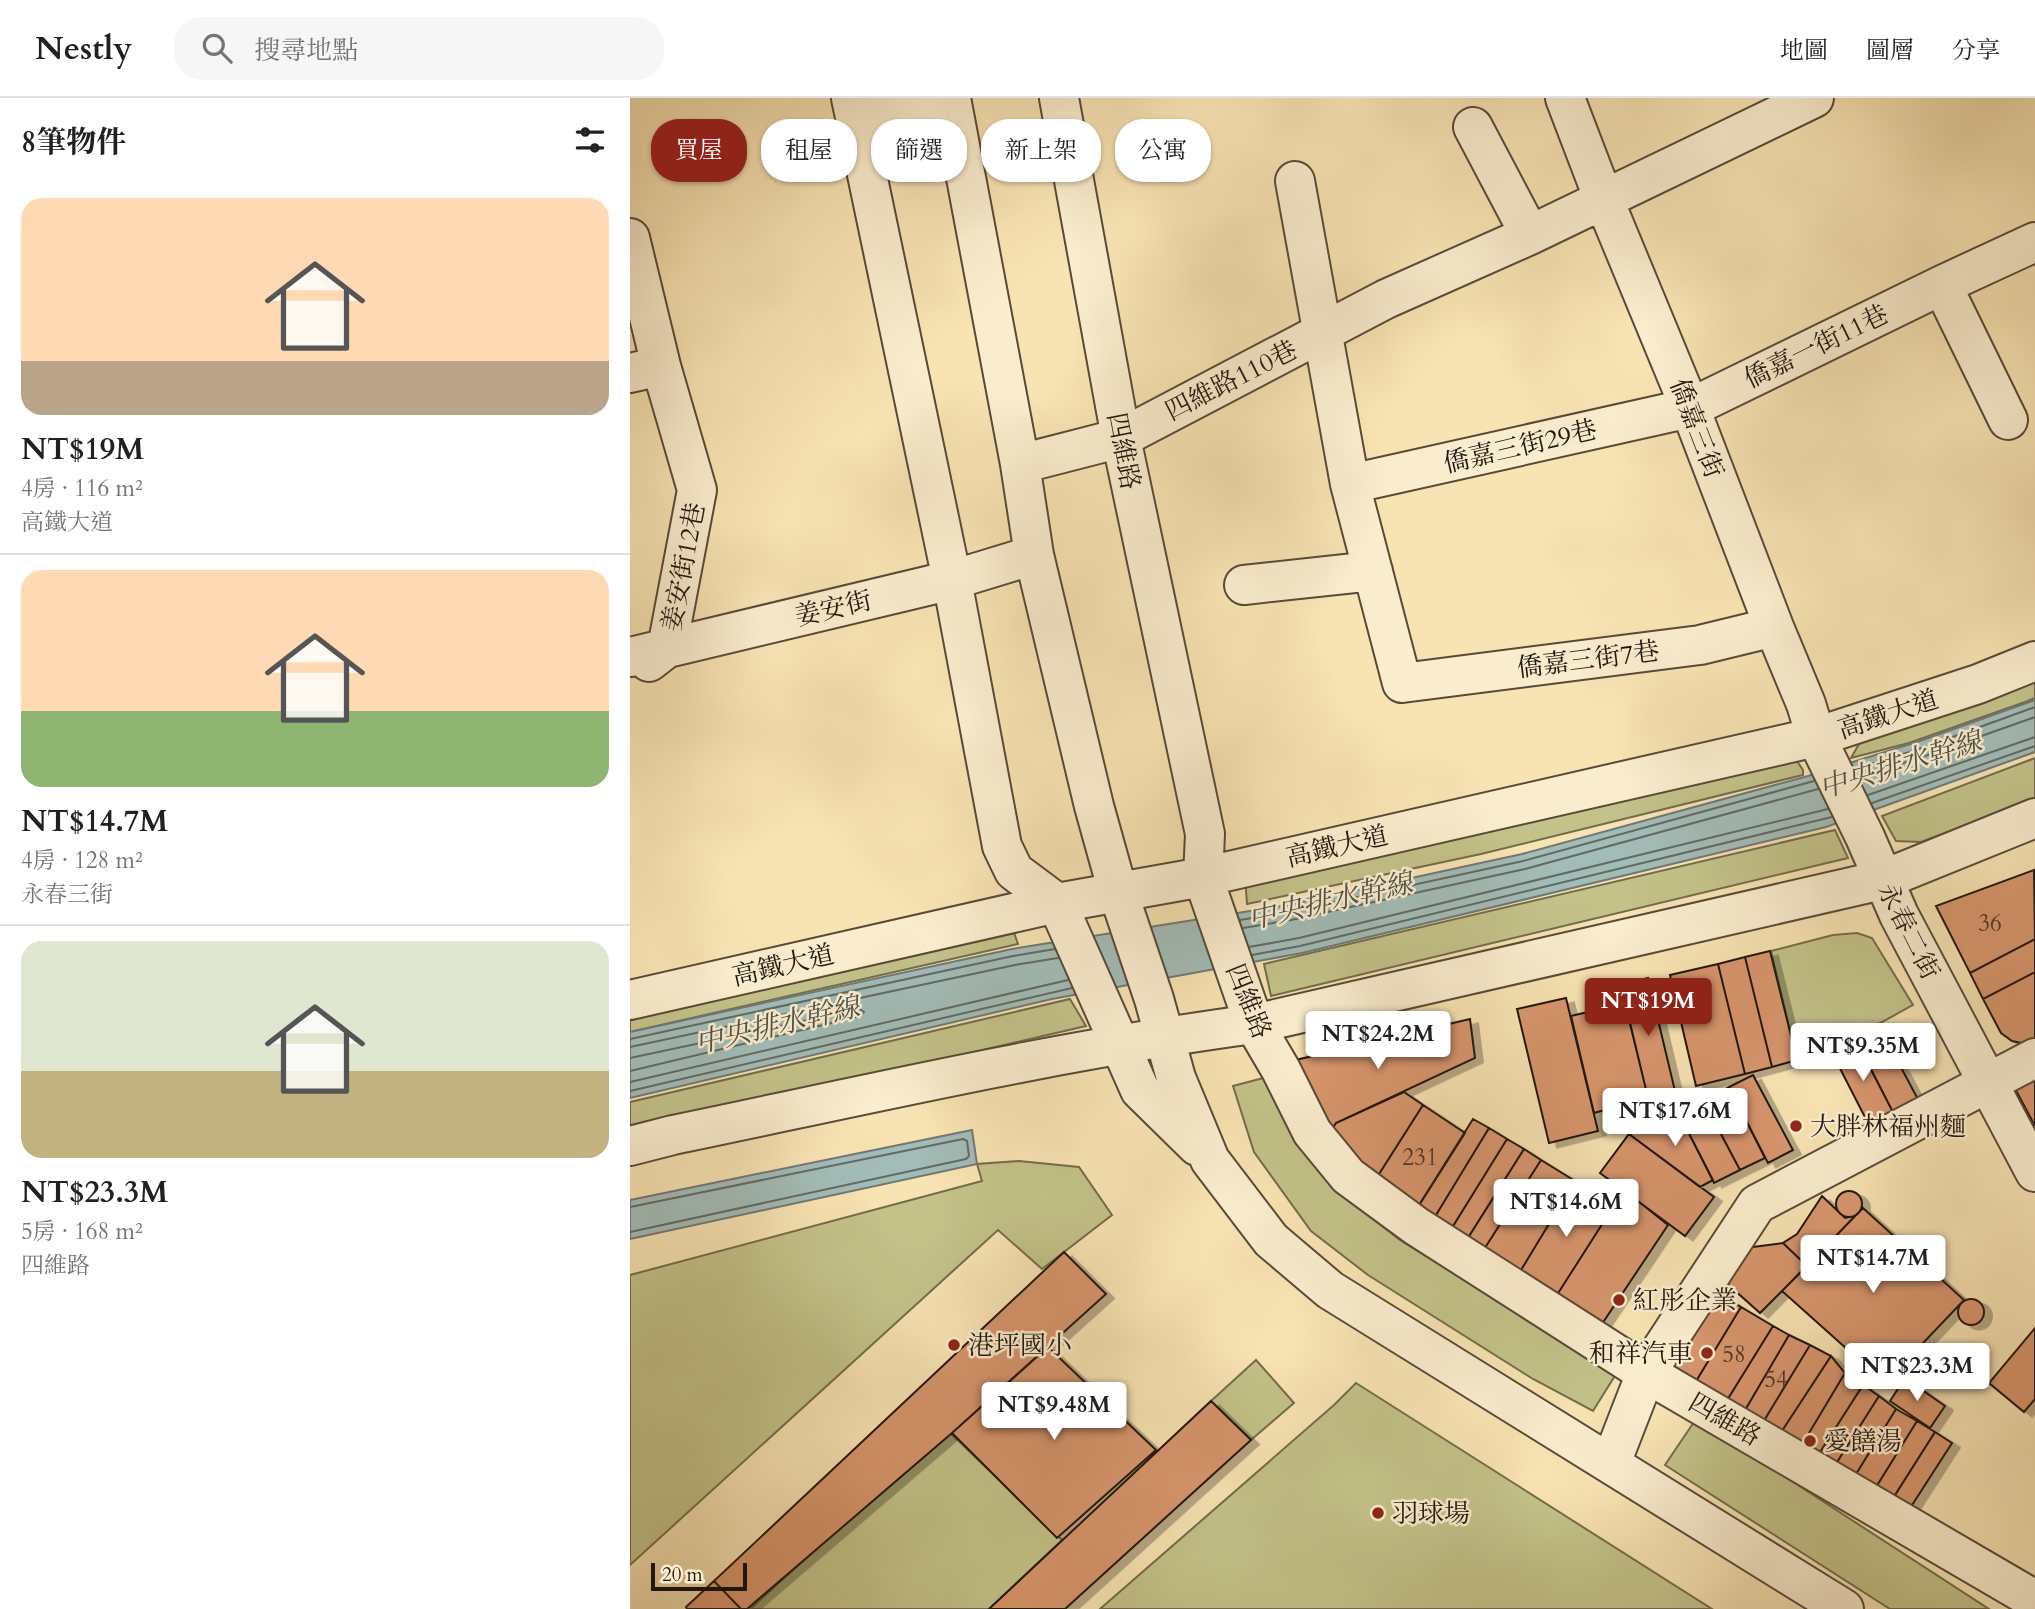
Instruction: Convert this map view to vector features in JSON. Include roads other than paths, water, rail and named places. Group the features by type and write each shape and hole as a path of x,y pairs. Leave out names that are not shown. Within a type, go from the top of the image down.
{"street":[{"path":"945,98 854,109 952,580 1002,846 1014,871 1057,903 1140,1090 1210,1160 1271,1240 1330,1290 1844,1609"},
{"path":"951,98 1020,464 1034,555 1094,806 1176,1079 1210,1160"},
{"name":"四維路","path":"1059,98 1121,438 1205,834 1203,877 1249,1009 1312,1132 1348,1176 1416,1226 1646,1373 2035,1600"},
{"name":"四維路110巷","path":"1020,464 1121,438 1386,299 1604,200 1814,98"},
{"name":"僑嘉三街","path":"1579,103 1604,200 1690,408 1822,748"},
{"path":"1472,127 1530,234"},
{"name":"四維路110巷","path":"1295,181 1322,333"},
{"name":"姜安街12巷","path":"630,238 646,369 697,490 667,648"},
{"name":"僑嘉一街11巷","path":"1690,408 2035,242"},
{"path":"1942,285 2008,420"},
{"path":"1244,585 1373,571 1350,484 1322,333"},
{"name":"僑嘉三街29巷","path":"1350,484 1690,408"},
{"name":"姜安街","path":"630,657 952,580 1034,555"},
{"name":"僑嘉三街7巷","path":"1373,571 1402,683 1700,645 1774,627"},
{"path":"630,677 667,648"},
{"name":"高鐵大道","path":"630,1000 1057,903 1203,877 1822,748 2035,661"},
{"name":"永春二街","path":"1822,748 1865,837 1882,880 2035,1172"},
{"path":"630,1146 1043,1059 1114,1032 1164,1036 1249,1009 1882,880 2035,818"},
{"path":"1611,1463 1646,1373 1757,1203 2035,1058"}],"water":[{"name":"中央排水幹線","path":"2035,700 2035,752 1826,827 1302,953 1052,999 630,1098 630,1032 1012,949 1287,905 1522,854 1808,776 1920,741"},
{"path":"972,1130 977,1164 630,1239 630,1200"}],"place":[{"name":"大胖林福州麵","path":"1796,1126"},
{"name":"紅彤企業","path":"1619,1300"},
{"name":"港坪國小","path":"954,1345"},
{"name":"和祥汽車","path":"1707,1353"},
{"name":"愛饍湯","path":"1810,1441"},
{"name":"羽球場","path":"1378,1513"}]}
